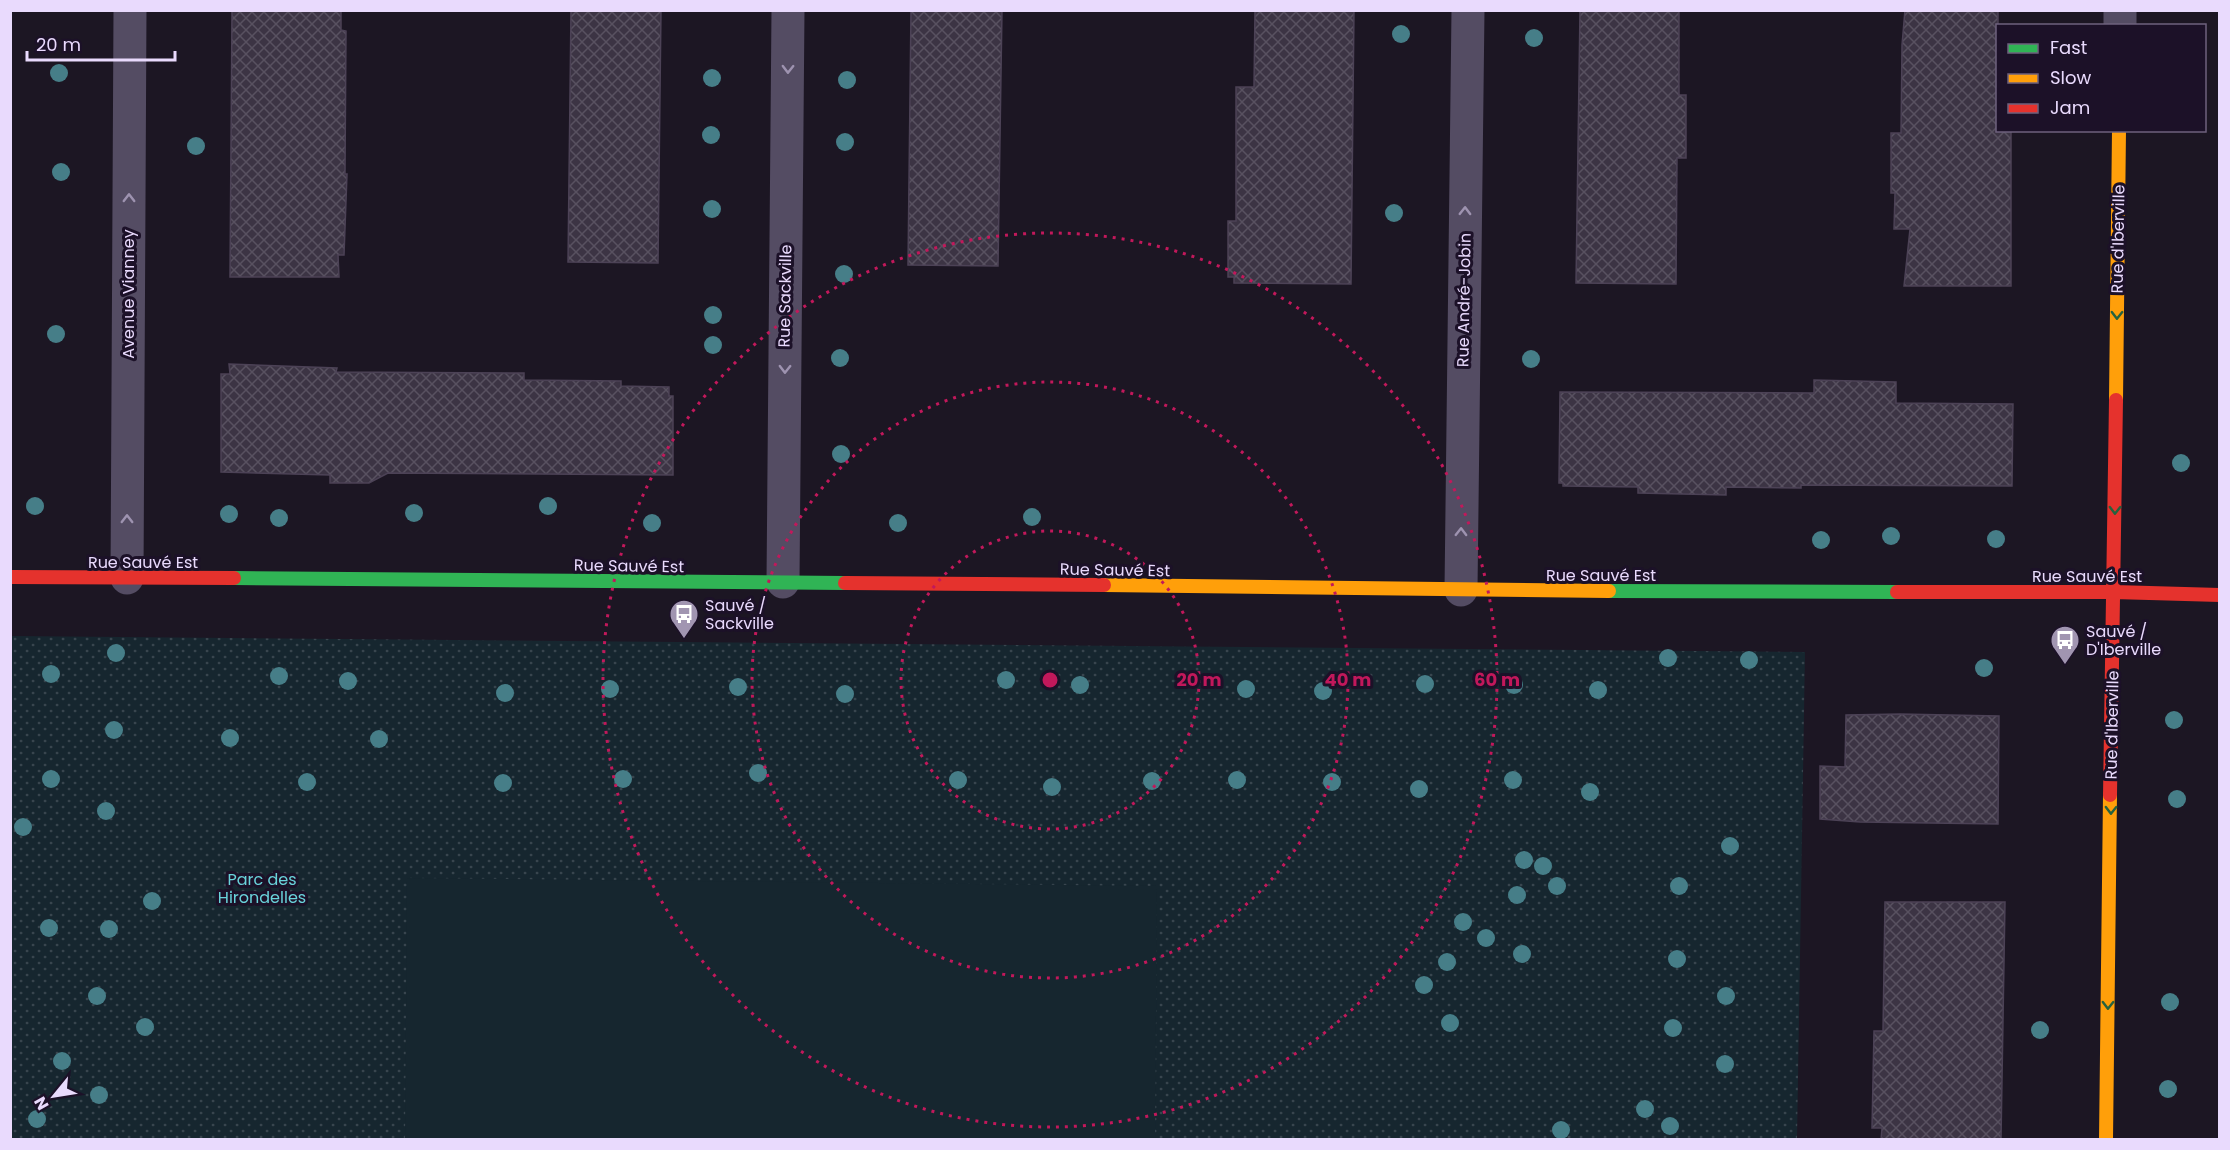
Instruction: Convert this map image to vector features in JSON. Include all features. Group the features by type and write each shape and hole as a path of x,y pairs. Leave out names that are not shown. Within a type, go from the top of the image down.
{"main road":[{"name":"Rue d'Iberville","path":"2106,1140 2119,132"},
{"name":"Rue Sauvé Est","path":"10,577 783,582 1461,590 2114,592 2220,595"}],"street":[{"name":"Avenue Vianney","path":"127,578 130,10"},
{"name":"Rue Sackville","path":"783,582 788,10"},
{"name":"Rue André-Jobin","path":"1461,590 1468,10"}],"green space":[{"name":"Parc des Hirondelles","path":"11,636 1805,652 1797,1139 11,1140"},
{"path":"407,878 1157,886 1155,1139 405,1139"}],"building":[{"path":"232,10 341,10 341,30 346,31 345,174 347,174 344,255 338,255 339,277 230,277"},
{"path":"571,10 661,10 658,263 568,262"},
{"path":"911,10 1002,10 998,266 908,265"},
{"path":"1255,10 1354,10 1351,284 1234,283 1234,277 1228,277 1228,221 1236,221 1236,87 1254,87"},
{"path":"1580,10 1679,10 1679,95 1686,95 1686,158 1677,158 1676,284 1576,283"},
{"path":"1905,10 1998,10 1996,132 2011,132 2011,286 1904,286 1910,229 1894,229 1895,193 1891,193 1891,133 1901,133 1902,45"},
{"path":"229,364 337,368 336,372 524,373 524,380 621,381 621,386 669,387 669,396 673,396 673,475 388,473 369,483 330,483 330,475 221,472 221,374 230,374"},
{"path":"1814,380 1896,382 1896,403 2013,404 2012,486 1726,487 1726,495 1638,493 1638,487 1563,486 1563,483 1559,483 1560,392 1814,393"},
{"path":"1846,715 1999,716 1998,824 1860,822 1820,819 1820,766 1845,767"},
{"path":"1885,902 2005,902 2001,1140 1881,1140 1882,1128 1872,1128 1874,1031 1883,1031"}],"traffic: fast":[{"path":"234,578 845,583"},
{"path":"1609,591 1897,592"}],"traffic: slow":[{"path":"2116,400 2119,132"},
{"path":"1104,585 1609,591"},
{"path":"2106,1140 2110,795"}],"traffic: jam":[{"path":"2110,795 2116,400"},
{"path":"10,577 234,578"},
{"path":"845,583 1104,585"},
{"path":"1897,592 2114,592 2220,595"}],"place":[{"name":"Sauvé / Sackville","path":"684,640"},
{"name":"Sauvé / D'Iberville","path":"2065,666"}]}
